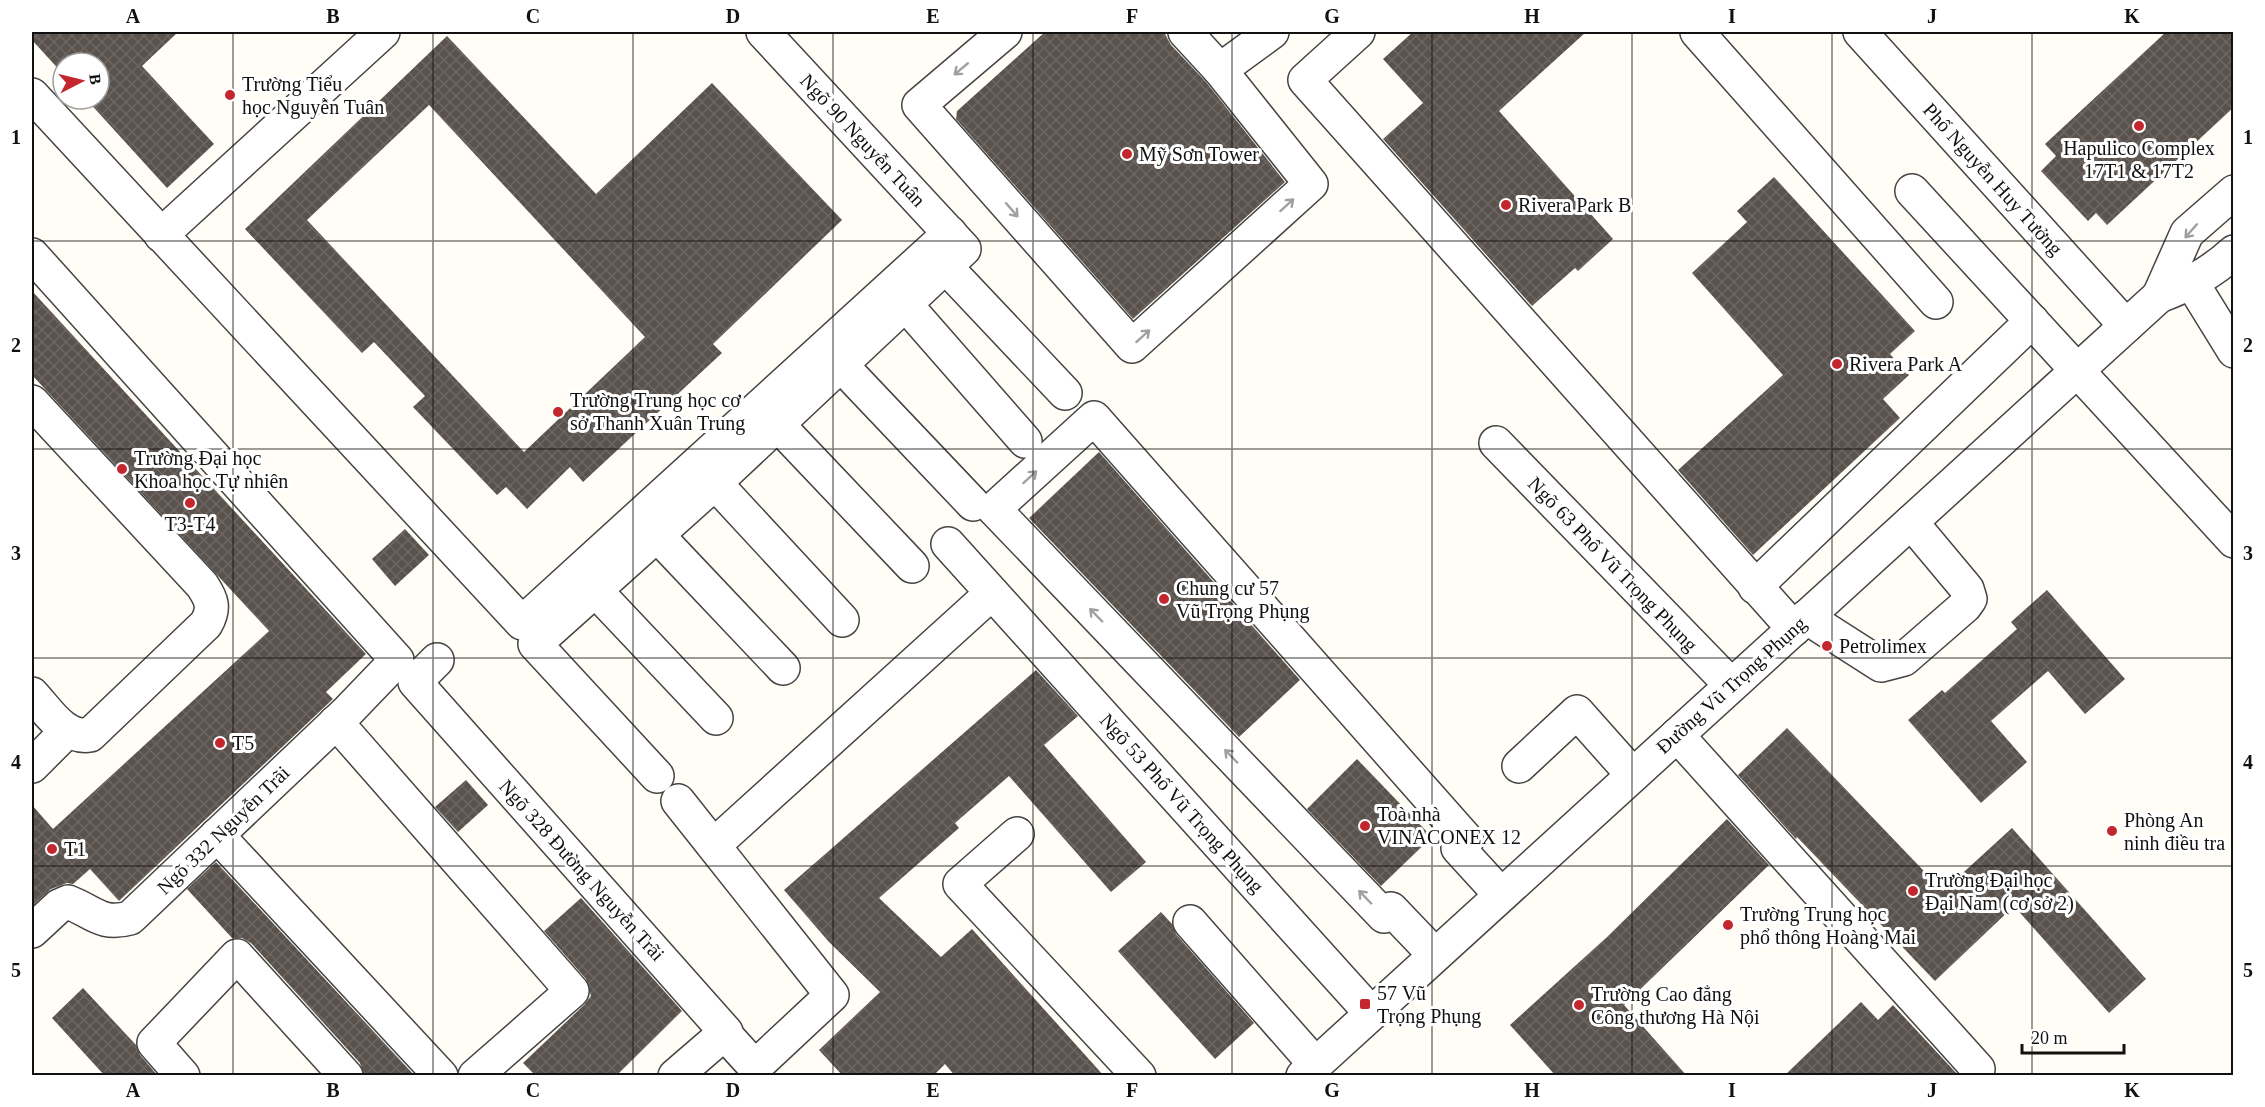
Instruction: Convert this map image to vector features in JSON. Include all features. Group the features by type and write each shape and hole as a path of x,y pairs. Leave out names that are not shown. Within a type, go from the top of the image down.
{"street":[{"path":"161,235 383,32"},
{"name":"Ngõ 90 Nguyễn Tuân","path":"763,32 953,249 1065,393"},
{"path":"1005,32 919,105 1132,346 1311,183 1220,70 1185,32"},
{"path":"1220,70 1272,32"},
{"path":"1358,32 1305,80 1755,587 1800,623 1881,665 1904,659 1965,606 1970,599 1967,589 1911,522"},
{"path":"1697,32 1936,302"},
{"name":"Phố Nguyễn Huy Tưởng","path":"1860,32 2126,326"},
{"path":"32,95 522,623 953,249"},
{"path":"1912,191 2234,541"},
{"name":"Đường Vũ Trọng Phụng","path":"2159,296 2187,233 2234,192"},
{"path":"657,776 535,644 657,536 906,305 953,249"},
{"name":"Đường Vũ Trọng Phụng","path":"1309,1070 2159,296 2192,283 2214,270 2234,252"},
{"name":"Ngõ 332 Nguyễn Trãi","path":"32,255 397,660 336,722 130,918 113,923 98,918 68,902 59,906 32,931"},
{"path":"2192,283 2234,351"},
{"path":"906,305 1025,441"},
{"path":"1755,587 2032,321"},
{"path":"841,365 973,504"},
{"path":"32,402 202,585 211,598 213,611 206,624 90,735 78,736 67,731 32,694"},
{"path":"1435,955 1391,909 1384,916 994,509 1094,418 1467,840 1458,848 1501,895"},
{"path":"778,425 912,566"},
{"name":"Ngõ 63 Phố Vũ Trọng Phụng","path":"1496,443 1731,685"},
{"path":"714,483 843,620"},
{"path":"657,536 783,668"},
{"name":"Ngõ 53 Phố Vũ Trọng Phụng","path":"948,544 1371,1013"},
{"path":"595,590 716,718"},
{"path":"724,836 992,593"},
{"name":"Ngõ 328 Đường Nguyễn Trãi","path":"437,660 415,682 724,1033"},
{"path":"1519,766 1577,712 1633,775"},
{"path":"336,722 572,991 475,1076"},
{"path":"32,766 67,731"},
{"path":"1677,735 1978,1069"},
{"path":"675,1076 724,1033 755,1067 832,995 678,801"},
{"path":"1017,834 960,884 1139,1076"},
{"path":"217,835 441,1076"},
{"path":"1190,922 1309,1070"},
{"path":"183,1076 154,1043 237,956 346,1076"}],"building":[{"path":"32,32 178,32 142,66 214,144 167,188 97,111 111,111 111,51 51,51 51,61 32,40"},
{"name":"Mỹ Sơn Tower","path":"1045,32 1164,32 1171,45 1206,82 1285,182 1133,319 956,119 957,111"},
{"name":"Rivera Park B","path":"1413,32 1586,32 1499,111 1613,239 1578,271 1575,268 1532,306 1383,139 1423,103 1383,59"},
{"name":"Hapulico Complex 17T1 & 17T2","path":"2166,32 2234,32 2234,107 2107,225 2096,213 2088,221 2041,171 2056,156 2045,144"},
{"path":"447,36 596,194 712,83 842,220 713,344 722,353 583,482 570,467 527,509 506,487 497,495 413,407 425,396 374,342 362,353 245,229","holes":["429,105 645,337 524,452 307,220"]},
{"name":"Rivera Park A","path":"1774,177 1915,331 1890,354 1909,375 1883,399 1900,418 1753,555 1678,470 1783,375 1692,273 1747,222 1737,211"},
{"path":"32,291 366,654 326,692 333,699 119,901 90,869 73,884 67,883 51,889 32,906 32,805 53,829 269,631 32,375"},
{"name":"Chung cư 57 Vũ Trọng Phụng","path":"1099,452 1300,680 1239,737 1029,518"},
{"path":"405,529 429,555 395,586 372,559"},
{"path":"2047,590 2125,679 2085,714 2048,671 1991,721 2027,762 1981,803 1908,720 1942,690 1945,693 2017,629 2011,622"},
{"path":"1036,670 1078,716 1044,745 1146,862 1111,892 1009,776 955,823 959,828 879,898 941,957 972,929 1104,1076 955,1076 945,1064 933,1076 843,1076 819,1050 880,992 829,942 784,890"},
{"path":"1787,728 1943,891 2012,828 2146,979 2109,1013 2014,906 1935,981 1797,837 1796,839 1738,775"},
{"name":"Toà nhà VINACONEX 12","path":"1357,759 1432,837 1381,886 1307,809"},
{"path":"466,780 488,805 458,832 435,807"},
{"path":"1727,819 1769,865 1624,1005 1687,1076 1554,1074 1510,1025 1607,937"},
{"path":"216,862 415,1076 364,1076 360,1063 251,943 242,938 232,938 187,889"},
{"path":"581,898 682,1011 616,1076 536,1076 523,1063 591,996 586,979 544,931"},
{"path":"1161,912 1172,924 1176,934 1254,1023 1215,1059 1118,951"},
{"path":"83,988 136,1045 140,1055 158,1076 105,1076 52,1018"},
{"path":"1861,1002 1878,1020 1893,1005 1959,1076 1784,1076"}],"place":[{"name":"Trường Tiểu học Nguyễn Tuân","path":"230,95"},
{"name":"Hapulico Complex 17T1 & 17T2","path":"2139,126"},
{"name":"Mỹ Sơn Tower","path":"1127,154"},
{"name":"Rivera Park B","path":"1506,205"},
{"name":"Rivera Park A","path":"1837,364"},
{"name":"Trường Trung học cơ sở Thanh Xuân Trung","path":"558,412"},
{"name":"Trường Đại học Khoa học Tự nhiên","path":"122,469"},
{"name":"T3-T4","path":"190,503"},
{"name":"Chung cư 57 Vũ Trọng Phụng","path":"1164,599"},
{"name":"Petrolimex","path":"1827,646"},
{"name":"T5","path":"220,743"},
{"name":"Toà nhà VINACONEX 12","path":"1365,826"},
{"name":"Phòng An ninh điều tra","path":"2112,831"},
{"name":"T1","path":"52,849"},
{"name":"Trường Đại học Đại Nam (cơ sở 2)","path":"1913,891"},
{"name":"Trường Trung học phổ thông Hoàng Mai","path":"1728,925"},
{"name":"57 Vũ Trọng Phụng","path":"1365,1004"},
{"name":"Trường Cao đẳng Công thương Hà Nội","path":"1579,1005"}]}
